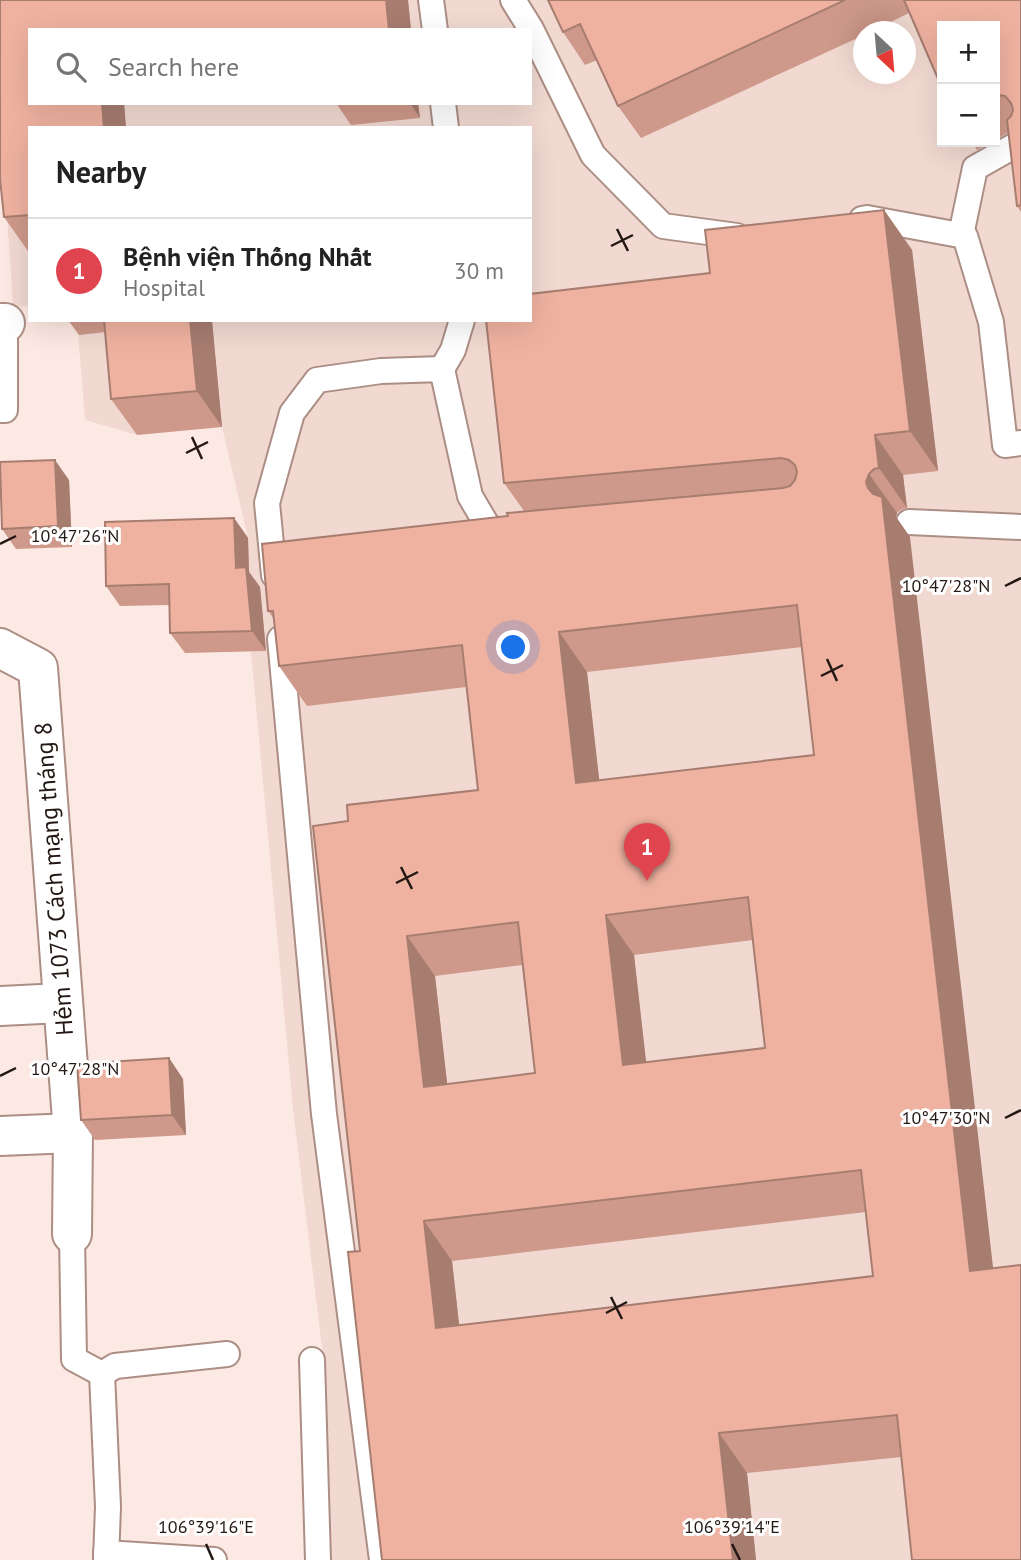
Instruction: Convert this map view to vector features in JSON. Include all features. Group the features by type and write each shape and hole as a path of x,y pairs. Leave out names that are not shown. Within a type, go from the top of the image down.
{"street":[{"name":"Hẻm 1073 Cách mạng tháng 8","path":"0,648 38,668 73,1133 72,1234"},
{"path":"0,1006 62,1003"},
{"path":"0,1136 73,1133"}],"lane":[{"path":"431,0 435,28"},
{"path":"513,0 530,28"},
{"path":"532,31 593,155 663,226 753,238"},
{"path":"443,105 446,126"},
{"path":"961,235 975,167 1021,142"},
{"path":"842,223 867,218 965,236 991,322 1005,445 1021,443"},
{"path":"461,322 453,350 442,369 470,496 487,525 510,540 524,538"},
{"path":"0,410 5,410 3,323"},
{"path":"382,1560 324,1114 267,503 292,413 317,380 382,372 442,369"},
{"path":"909,522 1021,527"},
{"path":"72,1234 74,1359 102,1374"},
{"path":"102,1374 115,1366 227,1354"},
{"path":"312,1360 318,1560"},
{"path":"102,1374 108,1507 106,1557 215,1560"}],"shaded area":[{"path":"0,0 1021,0 1021,1560 331,1560 323,1356 293,1109 251,652 248,538 222,427 137,435 85,420 77,322 532,322 532,126 28,126 28,306 13,307 0,109"}],"building":[{"path":"0,0 386,0 389,28 28,28 28,105 102,105 104,126 28,126 28,215 4,217 0,179"},
{"path":"548,0 845,0 618,106 580,24 563,32"},
{"path":"904,0 1021,0 1021,205 1017,206 1007,120 1013,110 1005,96 1000,96 1000,21 937,21 937,76 916,28 916,21 913,21"},
{"path":"884,210 910,431 875,435 879,468 869,474 866,482 873,494 882,497 970,1271 1021,1265 1021,1560 912,1560 897,1415 719,1433 733,1560 382,1560 348,1252 360,1251 313,826 348,821 347,805 478,790 462,645 279,666 273,611 268,611 262,544 508,516 507,513 790,486 797,472 795,465 781,458 504,483 486,322 532,322 532,294 710,273 705,230","holes":["797,605 814,755 576,783 559,632","748,897 765,1048 623,1065 606,915","518,922 535,1073 424,1087 407,936","861,1170 873,1276 436,1328 424,1221"]},
{"path":"104,322 190,322 197,391 111,399"},
{"path":"55,460 58,526 2,529 0,462"},
{"path":"234,518 236,568 246,567 252,631 170,633 169,584 106,586 105,522"},
{"path":"169,1058 172,1115 81,1120 77,1064"}],"place":[{"name":"Bệnh viện Thống Nhất","path":"647,881"}]}
